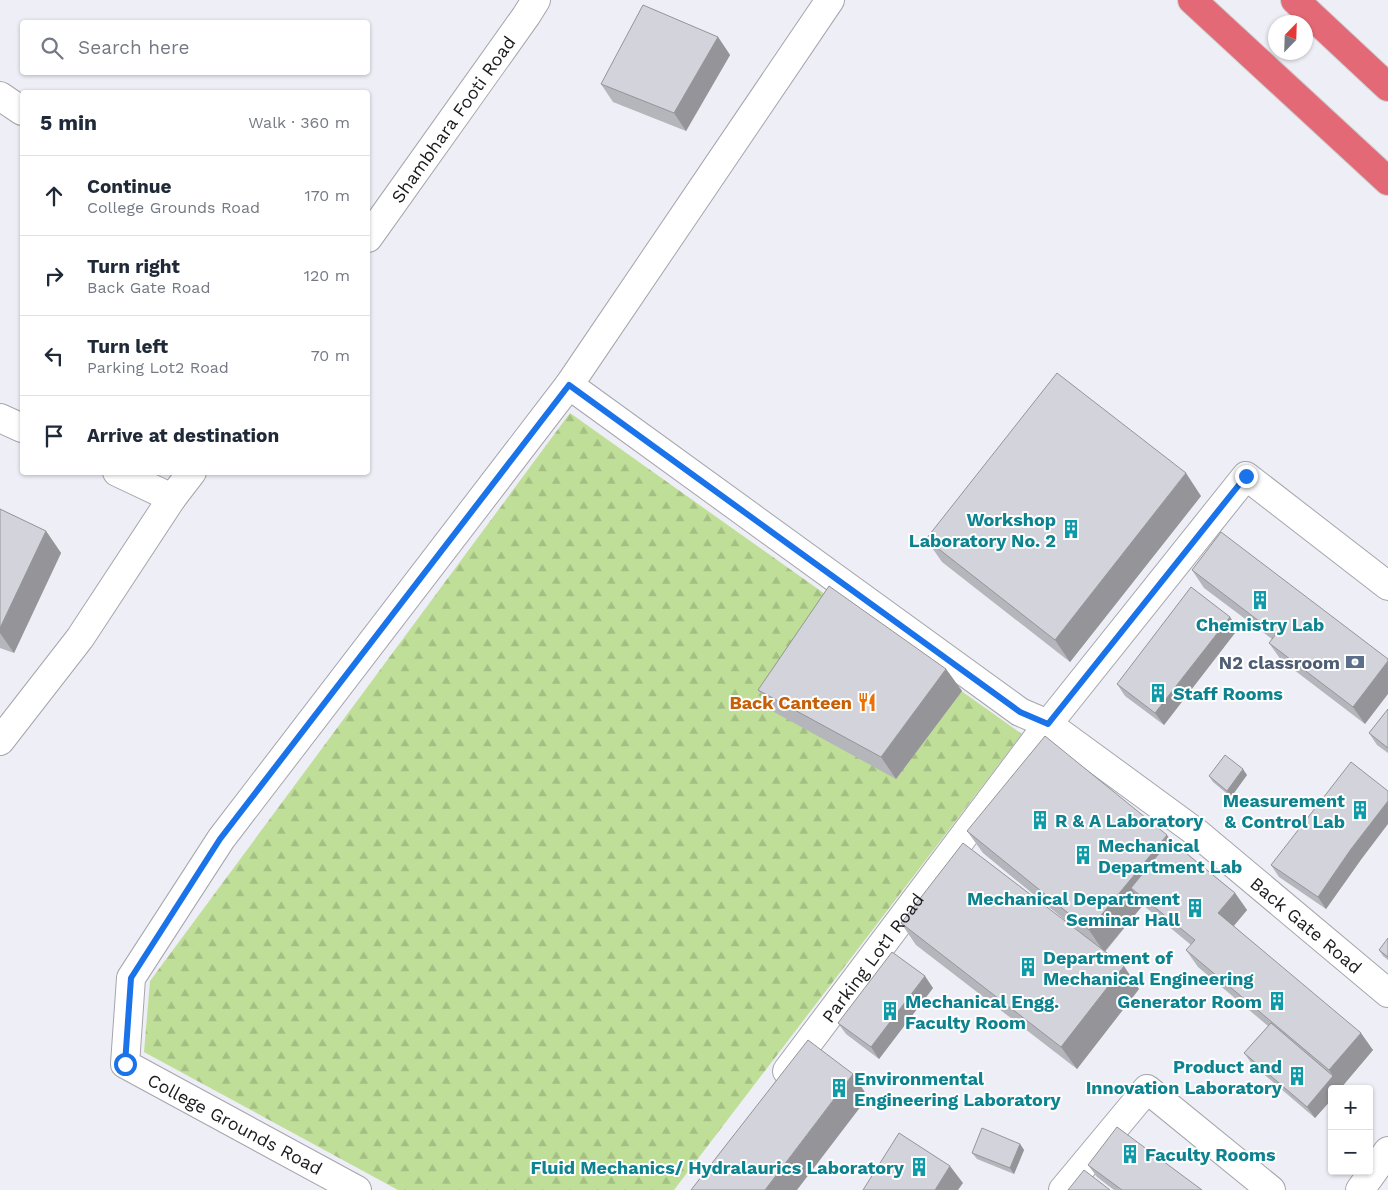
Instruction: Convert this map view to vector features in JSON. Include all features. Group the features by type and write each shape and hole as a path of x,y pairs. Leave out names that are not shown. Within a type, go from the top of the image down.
{"highway":[{"path":"1192,0 1388,181"},
{"path":"1295,0 1388,87"}],"street":[{"path":"569,385 830,0"},
{"name":"Shambhara Footi Road","path":"370,235 524,5"},
{"path":"0,96 20,110"},
{"name":"Back Gate Road","path":"569,385 1020,712 1048,724 1197,833 1388,992"},
{"name":"College Grounds Road","path":"358,1190 125,1064 131,978 220,839 569,385"},
{"path":"0,418 20,427"},
{"path":"123,475 172,498"},
{"path":"0,741 80,638 172,498 190,475"},
{"name":"Parking Lot1 Road","path":"775,1087 1048,724 1246,476 1388,586"},
{"path":"1063,1190 1147,1089 1271,1190"},
{"path":"1360,1190 1388,1151"}],"green space":[{"path":"570,413 1022,734 674,1190 398,1190 144,1052 150,981"}],"building":[{"path":"643,5 718,37 674,113 601,84"},
{"name":"Workshop Laboratory No. 2","path":"1057,373 1186,473 1055,640 926,539"},
{"path":"0,509 46,531 0,628"},
{"path":"1221,532 1388,659 1353,707 1269,643 1276,634 1192,570"},
{"name":"Back Canteen","path":"829,586 946,669 881,757 758,690"},
{"path":"1191,587 1230,617 1155,713 1117,684"},
{"path":"1388,709 1388,748 1369,733"},
{"name":"Mechanical Department Lab","path":"1045,736 1167,835 1089,930 967,831"},
{"path":"1225,755 1243,769 1227,791 1209,776"},
{"path":"1351,762 1388,791 1388,801 1351,849 1318,897 1271,865"},
{"path":"1170,840 1235,893 1218,913 1361,1033 1329,1070 1186,950 1195,940 1131,888"},
{"name":"Department of Mechanical Engineering","path":"963,843 1124,966 1061,1047 901,923"},
{"path":"1388,938 1388,957 1379,950"},
{"name":"Mechanical Engg. Faculty Room","path":"892,952 925,976 871,1047 838,1023"},
{"name":"Product and Innovation Laboratory","path":"1271,1023 1333,1076 1307,1107 1244,1053"},
{"path":"808,1040 853,1074 765,1190 691,1190"},
{"path":"1117,1127 1202,1190 1122,1190 1088,1165"},
{"path":"982,1128 1020,1144 1010,1168 972,1153"},
{"path":"899,1133 950,1166 935,1190 863,1190"},
{"path":"1084,1170 1110,1190 1068,1190"}],"place":[{"name":"Workshop Laboratory No. 2","path":"1071,529"},
{"name":"Chemistry Lab","path":"1260,600"},
{"name":"N2 classroom","path":"1355,662"},
{"name":"Staff Rooms","path":"1158,693"},
{"name":"Back Canteen","path":"867,702"},
{"name":"Measurement & Control Lab","path":"1360,810"},
{"name":"R & A Laboratory","path":"1040,820"},
{"name":"Mechanical Department Lab","path":"1083,855"},
{"name":"Mechanical Department Seminar Hall","path":"1195,908"},
{"name":"Department of Mechanical Engineering","path":"1028,967"},
{"name":"Generator Room","path":"1277,1001"},
{"name":"Mechanical Engg. Faculty Room","path":"890,1011"},
{"name":"Product and Innovation Laboratory","path":"1297,1076"},
{"name":"Environmental Engineering Laboratory","path":"839,1088"},
{"name":"Faculty Rooms","path":"1130,1154"},
{"name":"Fluid Mechanics/ Hydralaurics Laboratory","path":"919,1167"}],"route":[{"path":"125,1064 131,978 220,839 569,385 1020,712 1048,724 1246,476"}]}
